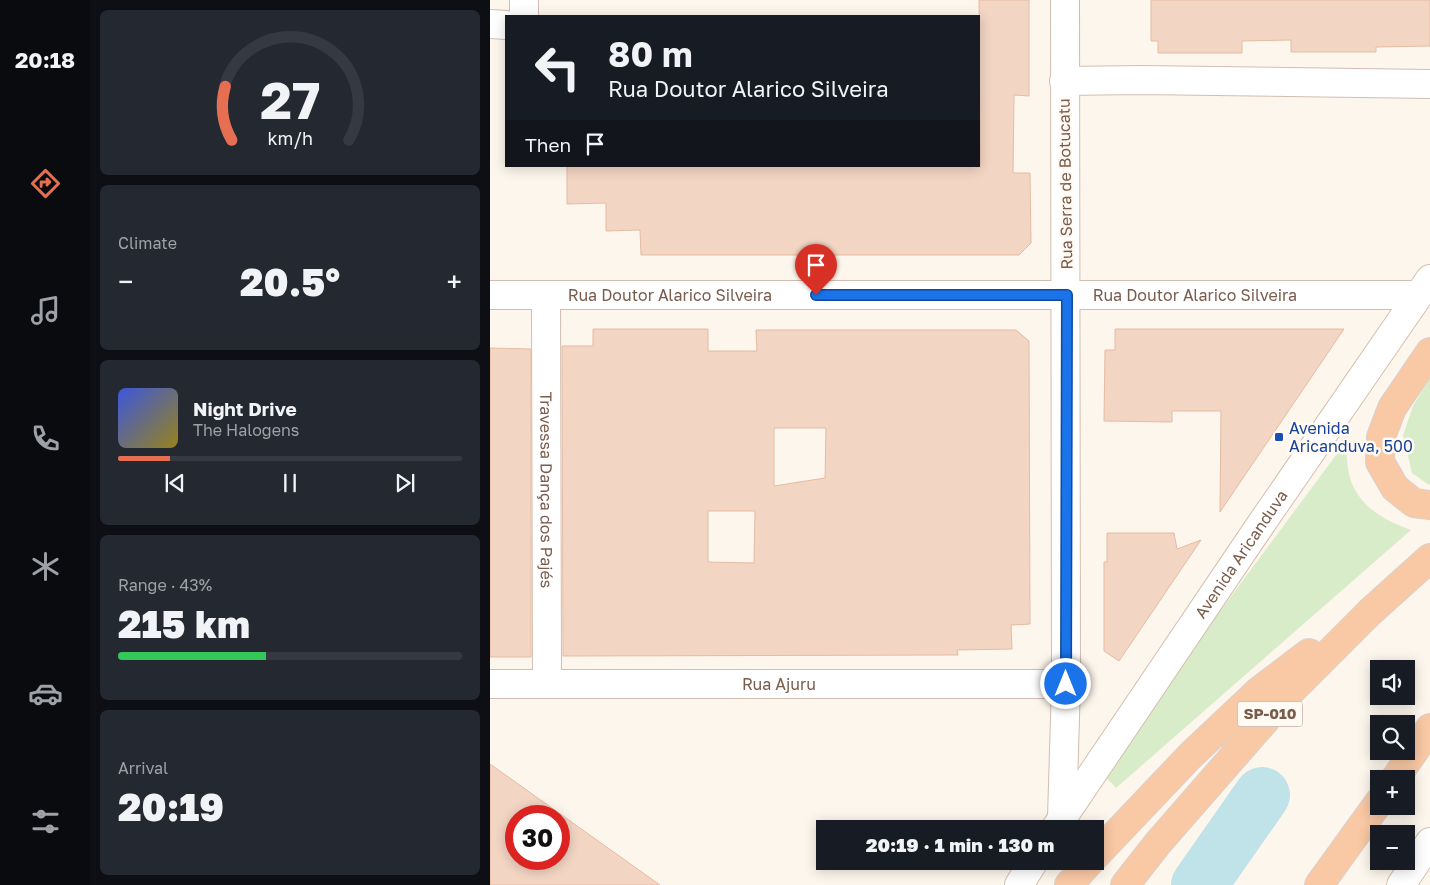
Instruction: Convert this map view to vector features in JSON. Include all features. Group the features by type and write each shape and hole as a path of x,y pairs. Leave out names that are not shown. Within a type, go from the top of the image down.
{"highway":[{"path":"1430,352 1392,408 1381,437 1380,462 1395,488 1414,503 1430,505"},
{"name":"SP-010","path":"1125,885 1158,843 1288,694 1370,612 1430,558"},
{"path":"1104,847 1190,756 1259,691 1304,657 1370,612"},
{"path":"1401,770 1430,728"},
{"path":"1319,885 1370,814"},
{"path":"1069,885 1082,870"}],"street":[{"path":"524,0 524,15"},
{"name":"Rua Serra de Botucatu","path":"1058,820 1066,684 1067,295 1064,81 1065,0"},
{"path":"490,24 505,25"},
{"path":"1064,81 1141,80 1430,84"},
{"name":"Rua Doutor Alarico Silveira","path":"490,295 1067,295 1424,287"},
{"name":"Avenida Aricanduva","path":"1061,820 1424,287"},
{"name":"Travessa Dança dos Pajés","path":"546,295 547,684"},
{"name":"Rua Ajuru","path":"490,684 1066,684"},
{"path":"1401,885 1430,842"},
{"path":"1019,885 1028,870"}],"green space":[{"path":"1430,378 1429,485 1412,473 1403,435 1413,406"},
{"path":"1345,443 1350,478 1354,488 1366,505 1391,522 1411,530 1116,788 1103,774 1186,657"}],"building":[{"path":"979,0 1029,0 1029,96 1014,95 1013,173 1030,173 1031,243 1019,255 641,255 640,230 606,231 606,203 567,204 567,167 980,167"},
{"path":"1151,0 1430,0 1430,46 1376,47 1376,52 1291,52 1291,40 1242,41 1242,53 1158,53 1158,41 1151,41"},
{"path":"593,329 708,329 708,351 757,351 756,330 1016,330 1029,341 1030,624 1011,625 1012,649 957,650 958,655 563,656 562,346 593,346","holes":["774,428 826,428 825,478 774,486","708,511 755,511 754,563 708,562"]},
{"path":"1115,329 1344,329 1220,512 1221,411 1172,411 1172,422 1104,421 1105,350 1115,350"},
{"path":"490,348 531,349 531,657 490,657"},
{"path":"1107,533 1174,533 1177,549 1201,540 1119,661 1104,651 1104,562 1107,562"},
{"path":"490,764 548,805 505,805 505,870 570,870 570,821 660,885 490,885"}],"waterway":[{"path":"1199,885 1262,795"}],"place":[{"name":"Avenida Aricanduva, 500","path":"1279,437"}],"route":[{"path":"816,295 1067,295 1066,684"}]}
